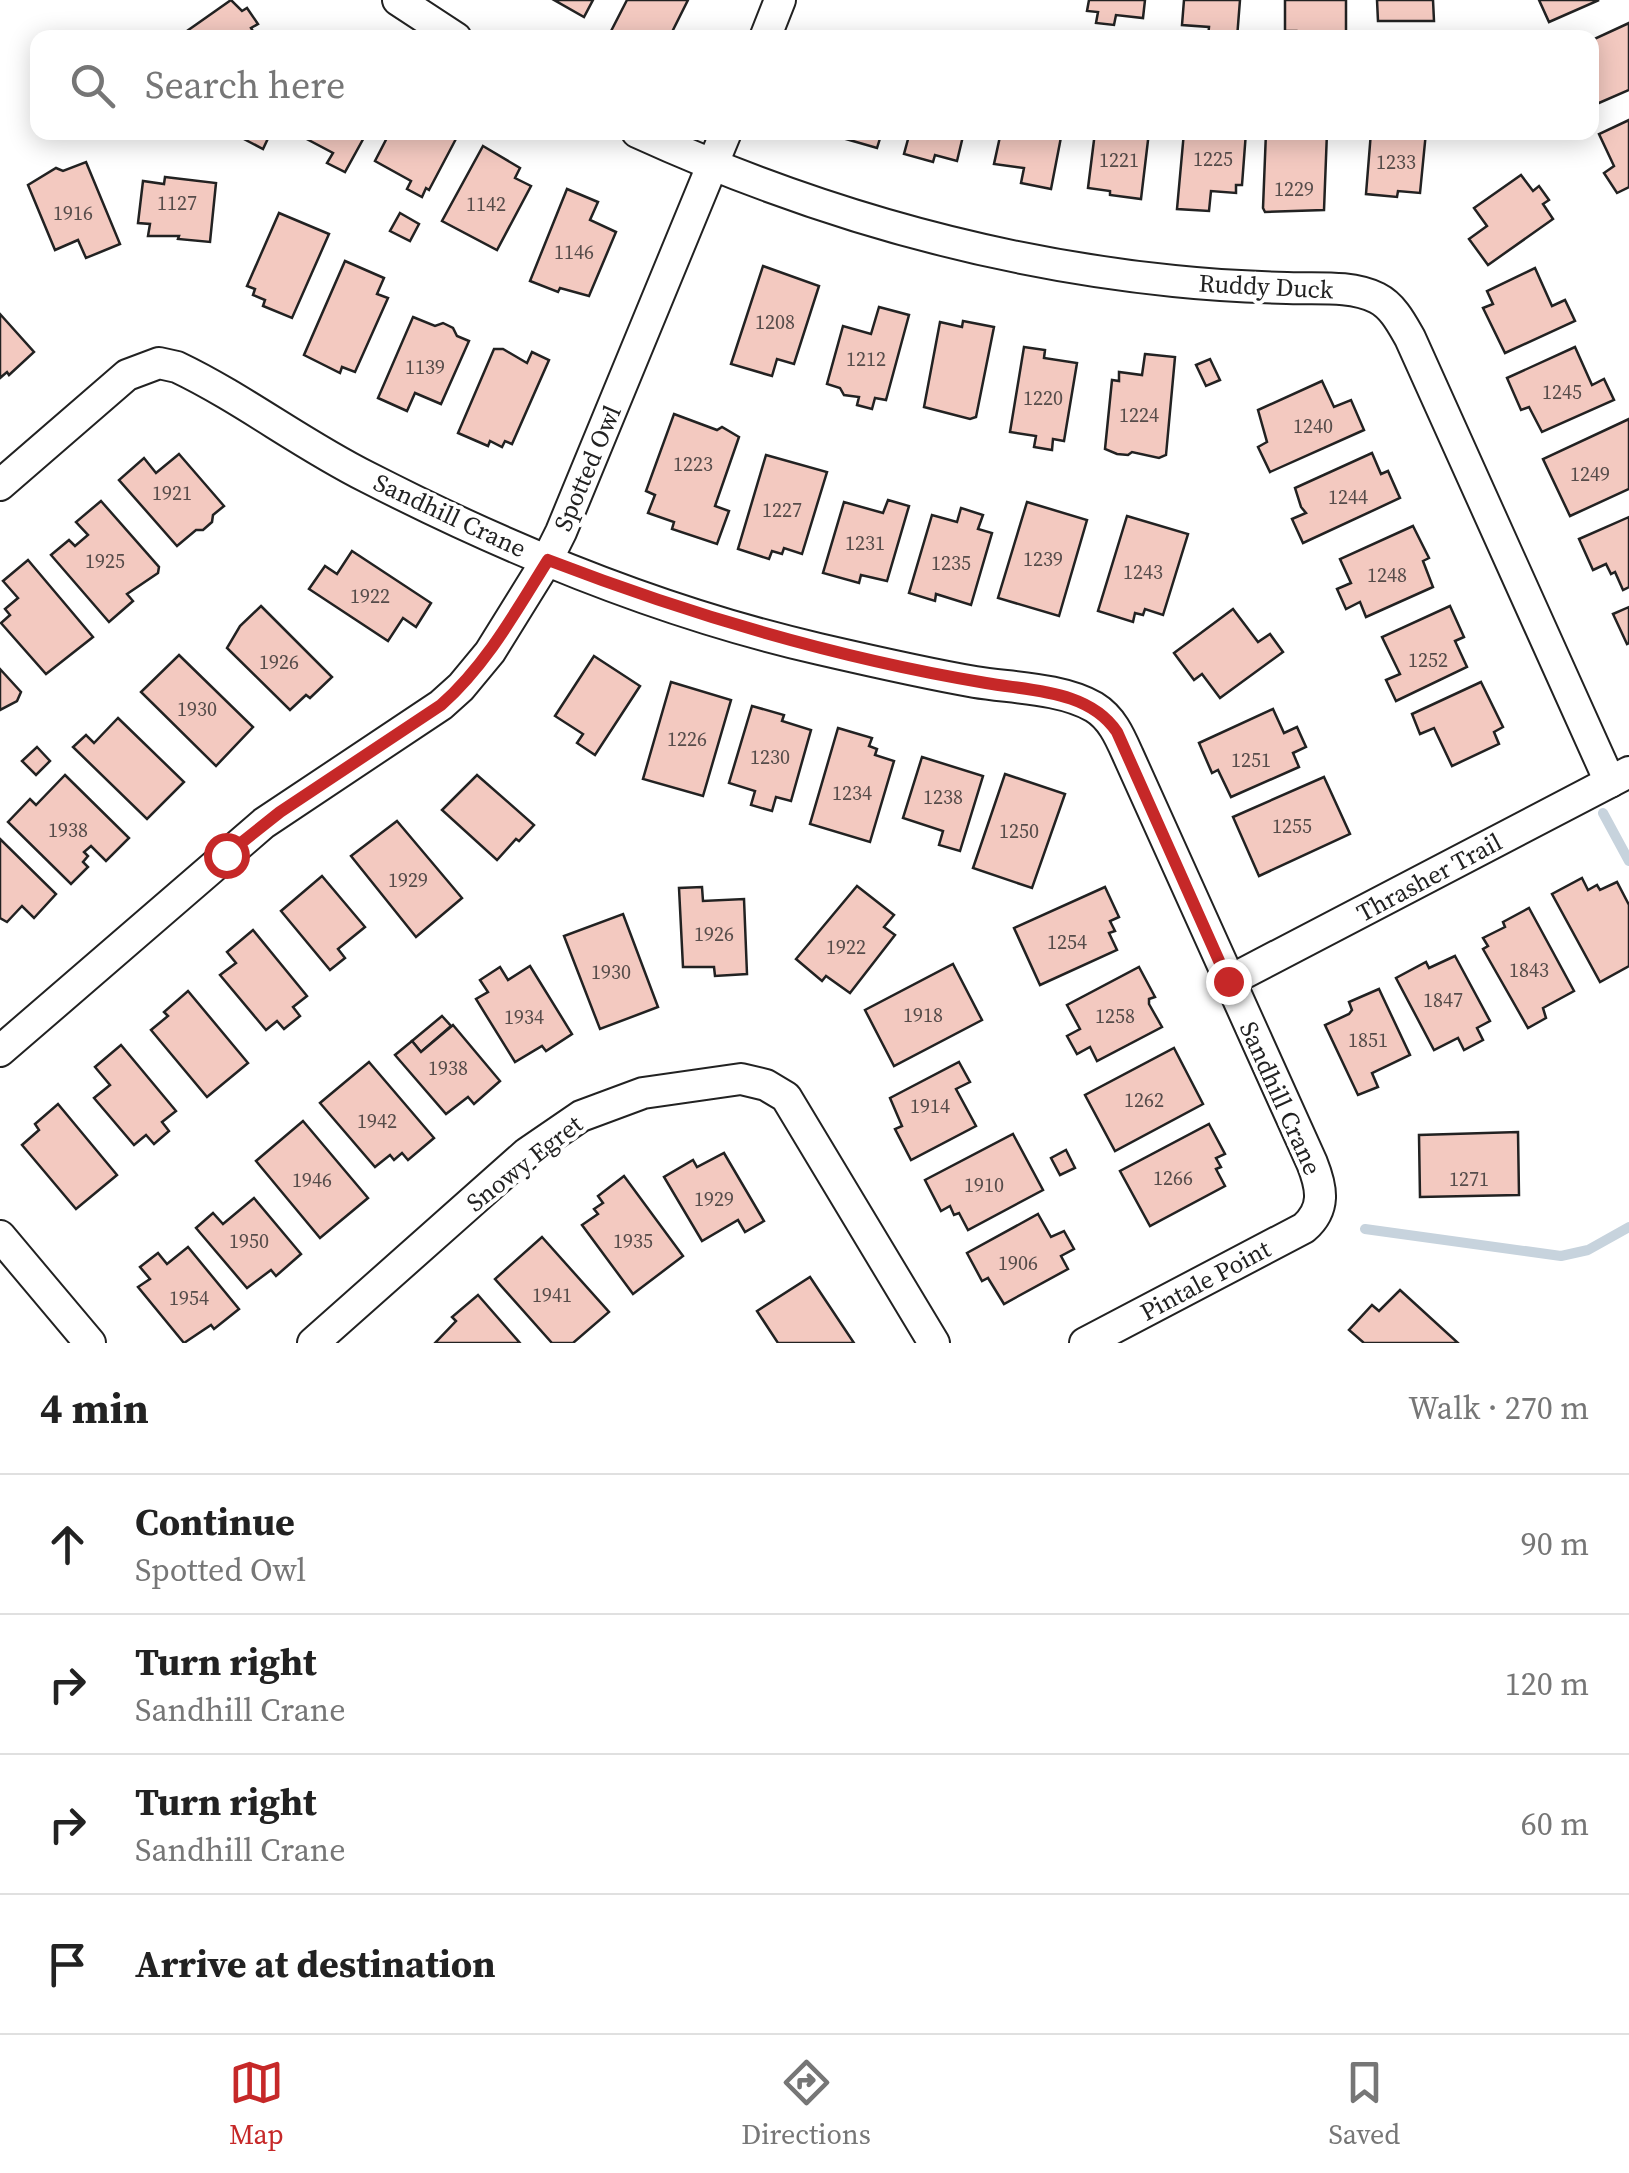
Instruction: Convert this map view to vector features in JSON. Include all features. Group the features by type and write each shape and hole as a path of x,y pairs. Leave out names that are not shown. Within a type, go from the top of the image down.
{"street":[{"path":"398,0 444,30"},
{"path":"767,30 780,0"},
{"name":"Ruddy Duck","path":"655,140 817,204 961,246 1123,275 1233,286 1346,290 1381,300 1410,338 1620,777"},
{"name":"Spotted Owl","path":"0,1051 264,823 441,705 470,678 548,560 723,140"},
{"name":"Sandhill Crane","path":"0,485 127,375 159,364 177,366 365,476 548,560 654,600 810,647 1059,696 1094,707 1117,732 1318,1178 1322,1196 1319,1210"},
{"name":"Thrasher Trail","path":"1228,981 1620,777"},
{"name":"Snowy Egret","path":"314,1343 556,1132 617,1100 727,1079 753,1080 786,1097 934,1343"},
{"name":"Pintale Point","path":"1085,1343 1294,1234 1319,1210"},
{"path":"0,1236 90,1343"}],"building":[{"path":"231,0 242,11 247,8 258,24 252,30 188,30"},
{"path":"554,0 593,0 584,17"},
{"path":"627,0 688,0 673,30 612,30"},
{"path":"1089,0 1145,0 1143,18 1116,15 1114,25 1096,23 1098,12 1087,11"},
{"path":"1184,0 1240,0 1238,30 1182,25"},
{"path":"1285,0 1346,0 1346,30 1285,30"},
{"path":"1377,0 1433,0 1434,21 1378,21"},
{"path":"1539,0 1599,0 1549,22"},
{"path":"1629,23 1629,90 1599,103 1599,37"},
{"path":"1629,120 1629,187 1617,193 1604,173 1614,166 1599,134"},
{"path":"246,140 267,140 263,149"},
{"path":"309,140 363,140 345,172 327,163 333,153"},
{"path":"386,140 455,140 422,197 407,189 411,181 375,161"},
{"path":"849,140 880,140 877,148"},
{"path":"908,140 962,140 957,161 935,155 933,162 904,154"},
{"path":"999,140 1060,140 1051,189 1021,183 1024,168 994,164"},
{"path":"1094,140 1148,140 1141,199 1088,188"},
{"path":"1183,140 1245,140 1242,185 1236,185 1236,193 1211,191 1209,211 1177,209"},
{"path":"1266,140 1327,140 1324,210 1265,212"},
{"path":"1370,140 1425,140 1420,193 1398,191 1397,197 1366,194"},
{"path":"483,146 520,168 515,178 531,186 497,250 442,221"},
{"path":"86,162 120,244 86,258 78,240 55,250 28,185 56,168 63,171"},
{"path":"1521,175 1533,191 1539,186 1549,200 1543,204 1553,219 1488,265 1469,239 1487,226 1474,208"},
{"path":"165,177 216,183 210,242 148,236 150,224 138,223 143,181 164,184"},
{"path":"567,189 598,202 590,220 616,232 589,296 560,288 558,292 530,281"},
{"path":"279,213 329,234 292,318 263,306 265,300 253,295 255,289 247,286"},
{"path":"400,213 419,224 410,241 390,231"},
{"path":"345,261 384,278 377,294 388,298 355,372 342,367 340,373 304,355"},
{"path":"763,266 819,286 794,364 777,359 772,376 731,364"},
{"path":"1535,268 1552,306 1565,300 1575,321 1505,353 1483,308 1493,304 1487,291"},
{"path":"879,307 909,315 886,400 875,398 872,409 857,405 859,397 844,395 840,388 827,384 843,326 871,334"},
{"path":"0,314 34,352 9,375 7,372 0,378"},
{"path":"413,317 435,326 443,323 469,341 441,404 415,393 407,411 378,398"},
{"path":"963,321 994,327 976,417 970,419 924,407 940,322 962,327"},
{"path":"1024,347 1045,350 1044,358 1077,363 1064,441 1053,439 1052,450 1034,447 1036,436 1010,432"},
{"path":"1575,347 1592,385 1604,379 1614,400 1542,432 1529,407 1521,410 1507,378"},
{"path":"494,349 503,349 527,363 532,352 549,360 512,444 505,441 502,447 490,441 488,446 458,433"},
{"path":"1145,354 1175,357 1166,455 1159,458 1105,449 1112,380 1119,381 1119,372 1142,375"},
{"path":"1210,359 1220,380 1206,386 1196,365"},
{"path":"1322,381 1334,407 1351,400 1364,430 1270,472 1258,447 1267,442 1258,410"},
{"path":"674,414 717,430 722,427 739,437 715,506 729,511 717,544 672,529 674,522 648,513 655,495 646,491"},
{"path":"1629,419 1629,489 1570,516 1543,459"},
{"path":"1372,453 1381,474 1388,471 1400,498 1303,543 1292,519 1306,513 1295,488"},
{"path":"179,454 224,506 203,530 196,530 177,546 119,480 144,458 156,473"},
{"path":"766,455 827,472 802,554 784,548 782,554 772,551 769,559 738,549"},
{"path":"888,500 909,506 887,581 861,575 859,583 823,573 844,502 883,513"},
{"path":"101,501 159,567 158,573 127,594 133,601 109,622 51,555 69,540 75,546 88,535 76,522"},
{"path":"1027,502 1087,520 1059,616 998,598"},
{"path":"961,508 983,515 978,529 992,533 971,605 936,594 935,601 909,593 932,515 957,522"},
{"path":"1127,516 1188,534 1163,615 1145,609 1143,615 1135,613 1133,622 1098,611"},
{"path":"1629,517 1629,587 1623,590 1615,572 1611,574 1606,564 1593,570 1579,539"},
{"path":"1413,526 1429,558 1423,561 1433,587 1366,617 1360,602 1346,609 1337,589 1351,583 1340,559"},
{"path":"352,551 431,603 416,627 403,618 388,641 309,589 325,566 337,574"},
{"path":"28,560 93,637 46,674 1,623 10,615 5,609 18,598 3,581"},
{"path":"261,606 332,677 290,710 227,648 240,626"},
{"path":"1450,606 1464,637 1455,641 1467,667 1396,701 1386,680 1400,674 1382,637"},
{"path":"1629,607 1629,643 1627,644 1613,614"},
{"path":"1233,609 1258,642 1270,634 1283,652 1220,698 1202,674 1194,680 1174,653"},
{"path":"179,655 253,727 216,766 141,692"},
{"path":"594,656 640,686 595,755 577,743 583,734 555,716"},
{"path":"0,669 21,692 17,701 0,710"},
{"path":"671,682 731,700 703,796 643,779"},
{"path":"1481,682 1503,727 1494,732 1499,744 1452,766 1434,728 1420,734 1412,714"},
{"path":"752,706 784,715 782,721 811,730 791,801 776,797 772,811 751,805 755,791 729,783"},
{"path":"1273,709 1284,733 1297,727 1306,747 1293,753 1299,767 1231,797 1218,770 1212,773 1199,743"},
{"path":"118,718 184,782 147,819 73,747 86,735 94,743"},
{"path":"838,728 872,738 869,746 877,749 875,755 894,761 870,842 810,824"},
{"path":"37,747 50,761 36,775 22,761"},
{"path":"922,757 983,776 960,851 939,845 943,831 903,818"},
{"path":"1005,774 1065,794 1032,888 973,868"},
{"path":"65,775 129,838 106,861 91,846 84,852 88,856 83,862 88,867 71,884 8,822 30,799 36,805"},
{"path":"477,775 534,825 497,860 442,810"},
{"path":"1324,777 1350,834 1259,876 1233,817"},
{"path":"397,821 462,898 416,937 351,856"},
{"path":"0,839 56,894 34,918 22,906 7,922 0,918"},
{"path":"322,876 365,927 338,949 345,958 330,970 281,911"},
{"path":"1582,878 1588,890 1597,885 1600,890 1617,882 1629,905 1629,966 1600,982 1552,894"},
{"path":"857,886 894,915 884,927 895,935 850,993 826,976 822,981 796,959"},
{"path":"702,887 703,901 744,899 747,974 715,976 714,967 683,967 679,888"},
{"path":"1105,887 1119,917 1110,921 1115,931 1109,933 1117,950 1040,985 1014,928"},
{"path":"1529,908 1574,991 1543,1008 1546,1018 1528,1028 1483,949 1488,946 1483,938"},
{"path":"623,914 658,1007 600,1029 564,936"},
{"path":"253,930 307,996 293,1007 300,1016 284,1029 277,1021 266,1030 220,975 236,963 227,952"},
{"path":"1455,956 1490,1021 1477,1028 1483,1040 1464,1050 1458,1038 1434,1050 1396,978 1426,962 1429,968"},
{"path":"953,964 982,1020 894,1066 865,1010"},
{"path":"530,966 572,1034 546,1051 542,1046 515,1062 476,999 488,992 480,980 500,967 508,980"},
{"path":"1139,967 1155,997 1149,999 1149,1004 1162,1027 1097,1061 1090,1047 1077,1054 1067,1036 1080,1029 1067,1005"},
{"path":"1379,989 1410,1055 1372,1073 1378,1087 1358,1095 1325,1025 1349,1014 1349,1002"},
{"path":"188,991 248,1063 207,1097 151,1030"},
{"path":"442,1016 451,1026 421,1052 412,1041"},
{"path":"453,1025 500,1081 474,1104 468,1097 446,1114 395,1055 412,1041 421,1052"},
{"path":"121,1045 176,1111 162,1122 169,1131 154,1144 146,1135 134,1145 94,1098 110,1085 95,1067"},
{"path":"1174,1048 1203,1104 1115,1151 1085,1095"},
{"path":"369,1062 434,1138 408,1160 402,1153 394,1160 390,1155 375,1167 320,1103"},
{"path":"959,1062 970,1082 956,1089 976,1126 911,1160 895,1129 902,1126 890,1098"},
{"path":"58,1104 117,1175 76,1209 22,1145 39,1130 35,1124"},
{"path":"303,1121 368,1198 320,1238 256,1161"},
{"path":"1209,1124 1225,1154 1216,1158 1221,1167 1216,1169 1225,1186 1150,1226 1120,1171"},
{"path":"1518,1132 1519,1195 1420,1197 1419,1135"},
{"path":"1013,1134 1043,1190 968,1230 950,1206 941,1211 925,1180"},
{"path":"1066,1150 1075,1168 1060,1175 1051,1158"},
{"path":"724,1153 764,1221 745,1232 738,1220 702,1241 664,1177 693,1160 697,1167"},
{"path":"624,1176 683,1256 633,1294 582,1225 598,1214 594,1209 603,1203 598,1196"},
{"path":"254,1198 301,1254 276,1276 271,1270 247,1288 196,1228 213,1213 223,1224"},
{"path":"1038,1214 1051,1237 1064,1231 1074,1249 1061,1256 1068,1269 1004,1304 988,1278 982,1281 967,1253"},
{"path":"542,1237 609,1312 573,1343 552,1343 495,1279"},
{"path":"188,1247 239,1309 214,1329 211,1325 184,1343 138,1287 150,1279 140,1267 158,1253 167,1264"},
{"path":"810,1277 854,1343 778,1343 757,1311"},
{"path":"1400,1290 1458,1343 1364,1343 1349,1330 1372,1305 1379,1311"},
{"path":"478,1295 520,1343 435,1343 456,1321 452,1317"}],"waterway":[{"path":"1603,813 1629,861"},
{"path":"1365,1229 1561,1256 1588,1250 1629,1227"}],"route":[{"path":"226,855 264,823 441,705 461,687 490,652 548,560 654,600 810,647 1059,696 1094,707 1117,732 1228,981"}]}
